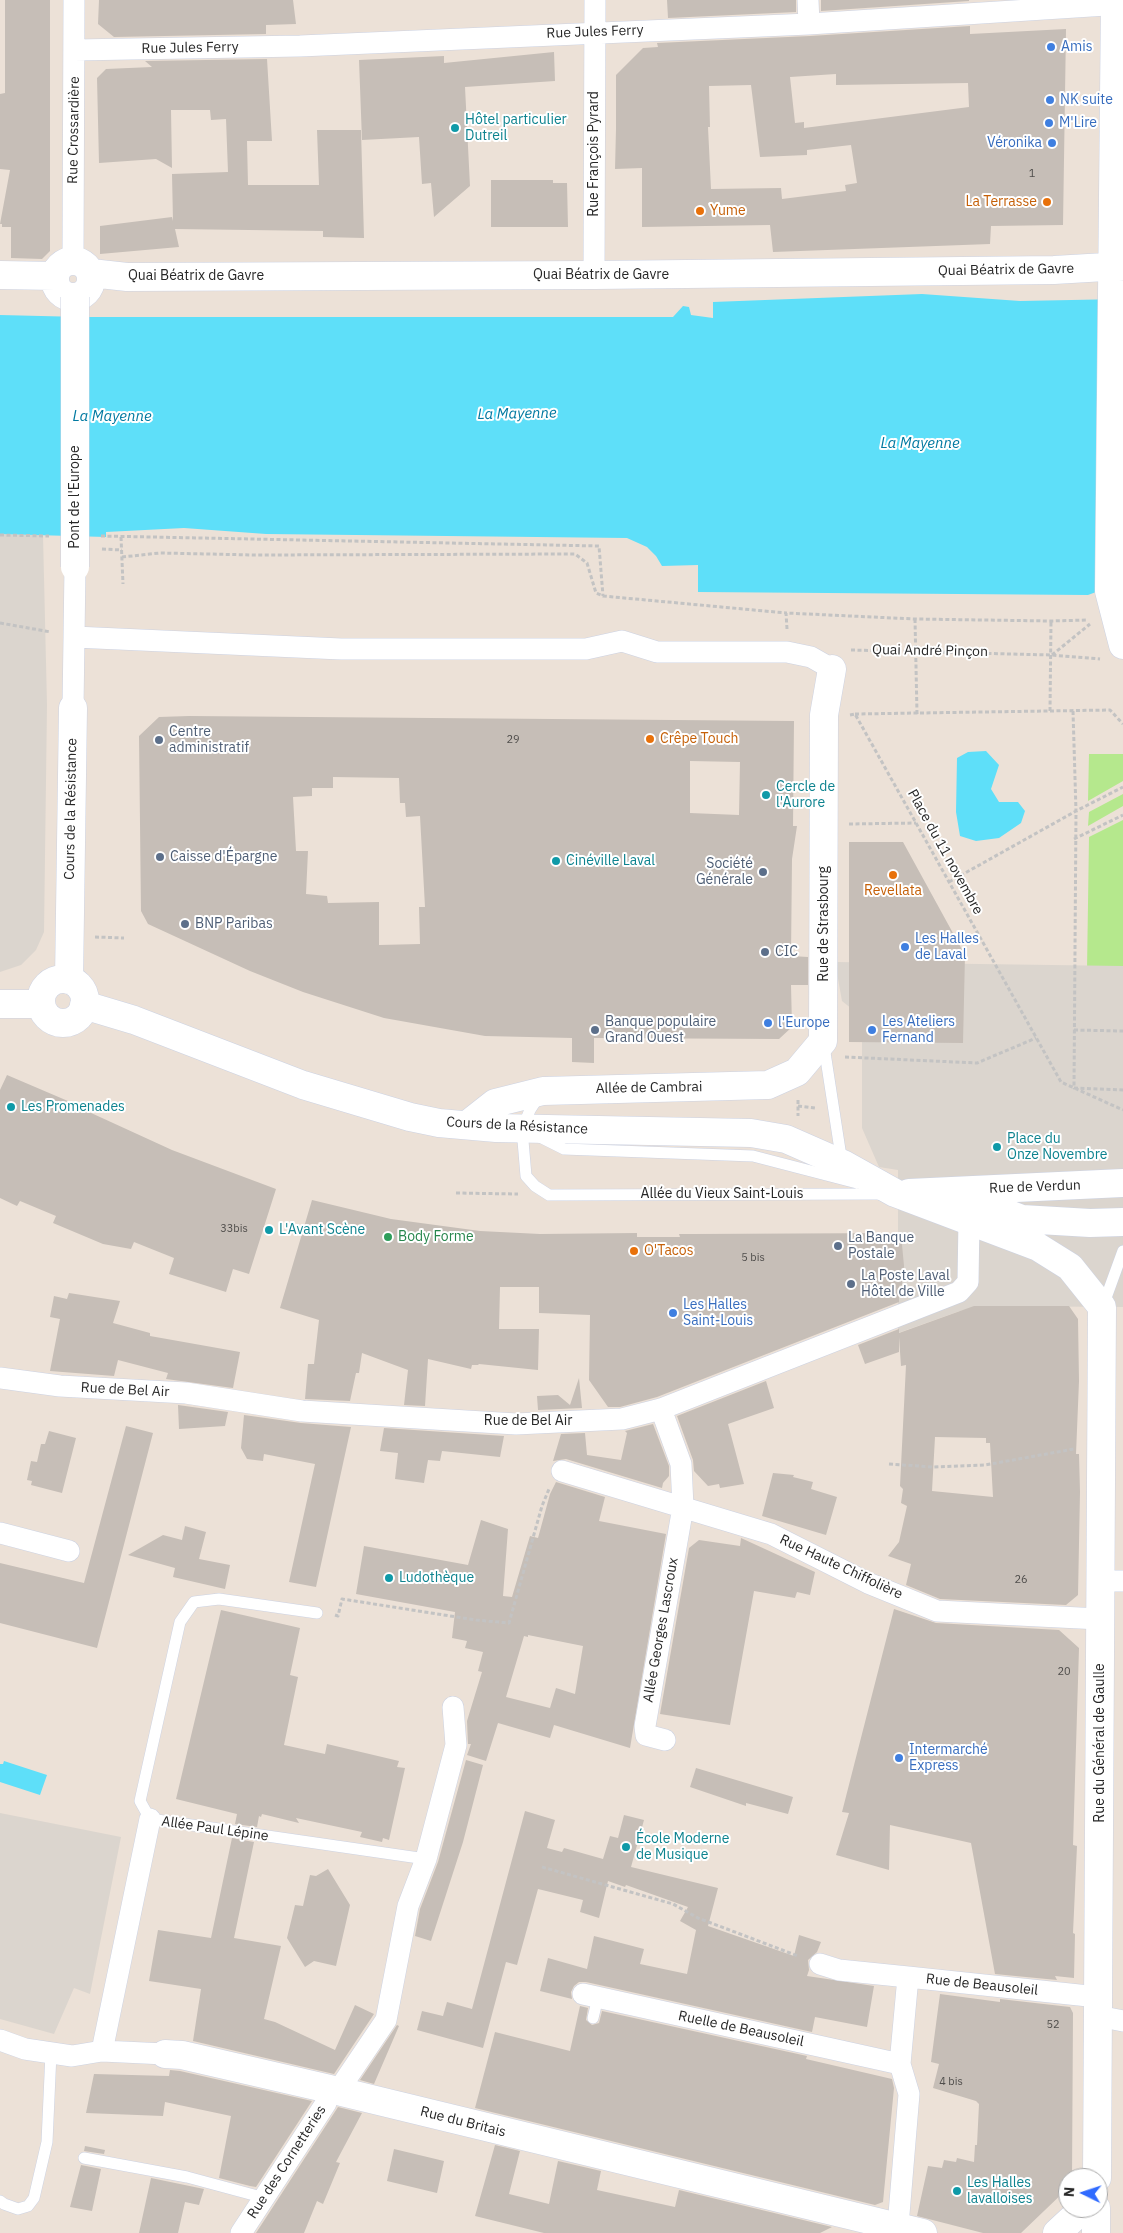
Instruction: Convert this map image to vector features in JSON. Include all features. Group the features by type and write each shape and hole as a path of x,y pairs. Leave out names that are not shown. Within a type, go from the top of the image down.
{"main road":[{"path":"1114,652 1109,591 1117,267 1117,3"},
{"name":"Quai Béatrix de Gavre","path":"0,275 73,270 127,277 594,275 1054,270 1117,267"},
{"name":"Pont de l'Europe","path":"73,270 56,287 69,297 75,297 75,567"},
{"name":"Rue de Strasbourg","path":"830,1049 824,715 831,675"},
{"name":"Cours de la Résistance","path":"69,980 73,708"},
{"path":"61,980 69,980 83,993 84,1005 77,1018 65,1023 52,1020 43,1011 41,998 48,985 61,980"},
{"path":"0,1004 41,1004"},
{"name":"Cours de la Résistance","path":"84,1005 134,1020 303,1085 410,1117 439,1123 522,1129 752,1132 798,1143 843,1164"},
{"name":"Allée de Cambrai","path":"467,1125 495,1103 543,1091 768,1085 797,1072 830,1049"},
{"path":"843,1164 895,1194 1038,1247 1070,1268 1102,1307"},
{"name":"Rue de Verdun","path":"895,1194 1123,1183"},
{"name":"Rue de Verdun","path":"948,1191 1022,1219 1090,1224 1123,1222"},
{"name":"Rue du Général de Gaulle","path":"1098,2168 1106,2011 1100,1619 1112,1581 1102,1444 1102,1307"},
{"name":"Rue du Britais","path":"165,2054 182,2055 911,2230"},
{"path":"1057,2233 1073,2218"},
{"path":"1096,2218 1096,2233"}],"street":[{"name":"Rue Crossardière","path":"73,270 74,0"},
{"name":"Rue François Pyrard","path":"594,275 595,0"},
{"path":"808,0 809,24"},
{"name":"Rue Jules Ferry","path":"75,50 300,46 809,24 1117,3"},
{"name":"Pont de l'Europe","path":"74,637 75,567"},
{"path":"74,637 341,649 586,649 622,640 657,652 787,652 811,657 831,675"},
{"name":"Cours de la Résistance","path":"73,708 74,637"},
{"name":"Rue de Bel Air","path":"0,1378 60,1386 186,1393 302,1410 516,1424 622,1420 661,1409 960,1292 968,1282 969,1220"},
{"path":"661,1409 681,1464 683,1507"},
{"name":"Rue Haute Chiffolière","path":"562,1471 771,1534 868,1583 937,1611 1100,1619"},
{"name":"Allée Georges Lascroux","path":"665,1740 646,1735 644,1726 645,1693 683,1507"},
{"path":"0,1533 69,1551"},
{"name":"Rue des Cornetteries","path":"241,2233 334,2091 386,2020 408,1906 426,1859 456,1745 453,1707"},
{"name":"Allée Paul Lépine","path":"102,2051 150,1819"},
{"path":"820,1964 839,1970 908,1977"},
{"name":"Rue de Beausoleil","path":"911,2230 909,2094 900,2064 908,1977 1106,2011"},
{"name":"Ruelle de Beausoleil","path":"591,1996 900,2064"},
{"name":"Rue du Britais","path":"0,2040 25,2049 72,2056 102,2051 165,2054"}],"lane":[{"name":"Rue de Strasbourg","path":"830,1049 843,1164"},
{"path":"543,1091 530,1110 522,1129 526,1176 535,1186 548,1195"},
{"path":"522,1129 564,1149 753,1156 895,1194"},
{"name":"Allée du Vieux Saint-Louis","path":"548,1195 895,1194"},
{"name":"Rue du Général de Gaulle","path":"1102,1307 1123,1251"},
{"path":"150,1819 140,1801 180,1622 194,1602 219,1599 317,1613"},
{"name":"Allée Paul Lépine","path":"150,1819 426,1859"},
{"path":"591,1996 593,2018"},
{"path":"0,2200 4,2204 18,2210 28,2206 34,2198 47,2142 51,2053"},
{"path":"84,2158 187,2176 265,2198"}],"path":[{"path":"0,535 56,536"},
{"path":"93,536 599,546 603,596"},
{"path":"120,537 123,584"},
{"path":"101,549 122,550"},
{"path":"122,557 160,553 256,555 575,554 588,563 596,592 603,596 786,612 915,619 1051,621 1096,619 1051,655"},
{"path":"786,612 787,652"},
{"path":"915,619 917,714"},
{"path":"1050,711 1051,621"},
{"path":"0,623 74,637"},
{"name":"Quai André Pinçon","path":"831,675 847,650 916,650 1051,655 1114,652"},
{"path":"844,715 1110,710 1123,724"},
{"path":"1073,711 1076,811 1074,839 1074,1088 1123,1090"},
{"name":"Place du 11 novembre","path":"855,714 1060,1082 1123,1110"},
{"path":"949,882 1076,811 1123,788"},
{"path":"1074,839 1123,815"},
{"path":"841,825 916,823"},
{"path":"1074,1030 1123,1031"},
{"path":"830,1049 977,1063 1036,1038"},
{"path":"456,1193 548,1195"},
{"path":"889,1464 933,1467 985,1465 1102,1444"},
{"path":"317,1613 338,1616 342,1599 476,1620 510,1622 542,1506 554,1476 562,1471"},
{"path":"542,1867 673,1904 698,1918 820,1964"}],"green space":[{"path":"1089,754 1123,754 1123,781 1088,801"},
{"path":"1123,794 1123,806 1088,826 1089,812"},
{"path":"1123,820 1123,1084 1086,1037 1089,837"}],"shaded area":[{"path":"0,534 43,535 47,705 44,932 36,950 21,965 0,972"},
{"name":"Place du Onze Novembre","path":"835,962 1123,966 1123,1307 979,1306 898,1333 899,1287 902,1283 901,1240 903,1239 902,1234 898,1234 898,1170 879,1167 862,1128 862,1017 842,1001"},
{"path":"0,1813 121,1837 90,1994 74,1988 54,2034 0,2019"}],"water":[{"name":"La Mayenne","path":"922,294 1020,301 1123,299 1123,582 1088,595 698,592 698,565 662,566 647,547 627,538 266,534 184,528 106,532 106,537 0,534 0,315 82,317 673,317 683,306 689,307 691,315 713,318 713,302"},
{"path":"986,751 999,765 991,789 999,802 1018,802 1025,811 1021,823 999,838 976,841 960,836 956,812 957,758 968,752"},
{"path":"4,1761 47,1775 40,1795 0,1782 0,1764 3,1764"}],"building":[{"path":"5,0 50,0 50,251 42,259 11,258 11,227 2,227 2,224 0,224 10,170 0,169 0,94 5,93"},
{"path":"99,0 293,0 296,24 266,25 266,34 114,37 98,24"},
{"path":"667,0 796,0 796,12 668,18"},
{"path":"821,0 969,0 969,1 821,11"},
{"path":"970,26 970,34 1066,29 1063,225 991,226 990,244 773,252 770,225 642,227 642,168 615,169 616,75 643,48 658,47 657,43","holes":["836,74 836,85 968,83 969,107 804,128 804,122 795,123 790,77","751,85 760,157 807,155 807,150 851,145 857,183 845,185 846,191 782,199 781,188 711,189 708,127 710,127 709,86"]},
{"path":"554,52 555,81 465,87 470,186 434,217 431,183 422,184 419,137 362,140 359,60 444,56 444,63"},
{"path":"267,59 272,141 247,141 248,185 319,185 317,130 361,130 364,238 323,237 323,231 175,229 179,247 100,254 100,226 172,217 173,221 172,174 228,172 226,119 211,120 210,110 171,110 172,168 156,159 99,163 97,78 106,69 152,67 145,61"},
{"path":"491,180 553,180 553,183 567,183 568,227 491,227"},
{"path":"159,717 794,721 793,826 797,826 792,859 791,956 808,957 808,985 791,985 792,1027 779,1039 594,1038 594,1063 572,1062 572,1038 485,1036 384,1018 303,992 250,971 148,924 141,911 139,736","holes":["690,761 740,762 739,815 690,813","333,777 399,778 400,803 405,803 406,817 420,816 425,907 419,907 420,944 379,945 379,902 328,903 327,896 306,894 308,851 296,851 293,797 312,796 312,788 333,788"]},
{"name":"Les Halles de Laval","path":"849,842 903,842 965,955 963,1043 849,1042"},
{"path":"7,1075 89,1110 89,1112 172,1150 276,1189 249,1274 233,1269 226,1292 169,1274 174,1258 134,1242 131,1249 103,1244 53,1223 56,1216 20,1201 17,1206 0,1198 0,1090"},
{"path":"312,1200 391,1219 480,1231 540,1234 637,1233 637,1237 680,1237 679,1234 898,1233 901,1234 904,1266 902,1285 899,1286 899,1302 657,1397 620,1407 608,1407 589,1380 590,1315 539,1313 539,1287 500,1287 499,1329 539,1329 538,1370 479,1364 472,1365 471,1369 428,1359 425,1406 404,1405 408,1370 362,1353 359,1373 356,1373 350,1401 305,1399 308,1364 314,1364 319,1320 280,1308"},
{"path":"69,1293 120,1301 113,1323 150,1333 150,1336 240,1352 233,1388 166,1379 168,1373 118,1360 114,1376 50,1371 60,1319 50,1317 54,1296 67,1299"},
{"path":"974,1306 1069,1306 1078,1319 1079,1381 1076,1454 1079,1454 1080,1492 1078,1595 1066,1605 940,1599 906,1585 911,1564 888,1556 899,1542 907,1506 901,1503 903,1489 900,1486 906,1365 901,1366 899,1337 899,1352 865,1364 858,1345 899,1329 899,1333","holes":["935,1437 986,1438 986,1443 990,1443 993,1497 932,1491"]},
{"path":"579,1378 582,1408 538,1410 537,1396 558,1395 570,1405"},
{"path":"766,1381 774,1408 728,1424 744,1484 720,1488 719,1484 708,1486 694,1471 693,1460 677,1416"},
{"path":"178,1405 228,1412 225,1426 179,1429"},
{"path":"244,1415 301,1423 351,1427 316,1587 289,1582 315,1464 264,1454 263,1461 247,1459 241,1448"},
{"path":"653,1424 669,1466 669,1476 663,1483 662,1488 566,1459 553,1461 561,1434 585,1433 587,1455 621,1460 627,1433 625,1431"},
{"path":"126,1426 153,1433 97,1648 0,1623 0,1563 84,1583"},
{"path":"384,1428 504,1436 500,1457 442,1451 440,1461 428,1460 424,1483 395,1479 398,1453 380,1451"},
{"path":"49,1431 76,1438 62,1493 31,1485 32,1481 27,1480 31,1461 37,1462 41,1444 45,1444"},
{"path":"773,1473 794,1475 793,1477 813,1482 811,1489 837,1497 826,1535 762,1516"},
{"path":"556,1482 605,1497 599,1521 666,1534 630,1748 554,1725 550,1738 498,1723 486,1761 467,1755 471,1744 468,1744 467,1721 482,1672 478,1671 483,1652 465,1648 467,1641 452,1638 455,1612 356,1594 364,1546 468,1565 481,1520 508,1529 503,1596 512,1597 530,1536 538,1538 550,1494","holes":["528,1635 583,1646 575,1694 556,1688 550,1708 506,1697 524,1636 528,1637"]},
{"path":"185,1526 206,1532 199,1559 230,1565 225,1589 173,1577 175,1568 128,1555 163,1535 182,1540"},
{"path":"741,1538 815,1572 810,1595 797,1592 795,1598 754,1591 730,1725 660,1714 689,1548 699,1540 740,1546"},
{"path":"894,1609 936,1623 1059,1630 1079,1648 1073,1845 1077,1846 1073,1933 1075,1934 1074,1978 1055,1976 1057,1980 995,1974 971,1843 890,1825 889,1870 836,1855 849,1813 842,1812"},
{"path":"221,1610 300,1628 290,1675 298,1677 284,1745 325,1754 327,1744 399,1761 397,1767 405,1768 389,1840 383,1838 382,1842 360,1837 362,1832 296,1818 299,1823 262,1814 261,1817 259,1816 257,1827 235,1824 237,1814 176,1799"},
{"path":"466,1760 483,1765 463,1842 431,1941 415,1936 420,1909 438,1862"},
{"path":"696,1768 793,1797 788,1814 746,1803 746,1806 690,1787"},
{"path":"525,1811 555,1820 547,1848 562,1852 564,1848 603,1859 610,1836 618,1838 624,1815 644,1820 631,1867 718,1888 708,1926 794,1956 799,1935 821,1942 817,1952 808,1960 809,1970 807,1976 874,1986 867,2027 815,2017 812,2032 586,1982 579,1982 574,1986 571,1992 572,1999 540,1991 548,1958 587,1969 594,1936 644,1949 640,1964 687,1974 696,1930 680,1921 688,1907 626,1885 625,1887 608,1881 599,1918 580,1912 583,1900 538,1889 517,1965 506,1962 483,2048 417,2030 422,2011 443,2016 447,2002 472,2009"},
{"path":"232,1838 254,1842 234,1938 281,1946 264,2019 275,2022 335,2050 355,2005 374,2014 334,2074 193,2041 201,1989 149,1981 158,1930 211,1938"},
{"path":"328,1869 350,1905 336,1966 314,1961 305,1967 287,1938 295,1905 303,1906 310,1875 316,1876"},
{"path":"940,1994 1000,2002 1000,1999 1070,2007 1073,2013 1072,2168 1058,2168 1058,2198 1021,2233 983,2233 917,2216 928,2166 942,2168 944,2160 956,2162 957,2158 974,2162 975,2145 977,2145 979,2104 976,2101 933,2088 939,2064 931,2062"},
{"path":"580,2006 588,2008 586,2020 592,2025 599,2023 602,2011 807,2056 806,2059 892,2079 894,2088 883,2202 875,2205 475,2108 495,2032 570,2051"},
{"path":"397,2025 399,2026 374,2084 360,2080"},
{"path":"170,2070 312,2101 256,2187 250,2186 219,2178 231,2116 165,2102 163,2116 86,2113 94,2074 169,2076"},
{"path":"338,2107 362,2113 336,2162 340,2163 323,2204 317,2201 304,2233 256,2233"},
{"path":"495,2145 520,2151 509,2194 549,2204 558,2161 601,2171 597,2190 675,2207 679,2190 832,2227 820,2233 544,2233 475,2216"},
{"path":"85,2146 105,2150 104,2154 84,2151"},
{"path":"394,2149 444,2161 437,2193 387,2181"},
{"path":"81,2165 101,2169 92,2211 70,2207"},
{"path":"151,2178 204,2189 199,2205 185,2202 178,2233 139,2233"}],"place":[{"name":"Amis","path":"1051,47"},
{"name":"NK suite","path":"1050,100"},
{"name":"M'Lire","path":"1049,123"},
{"name":"Hôtel particulier Dutreil","path":"455,128"},
{"name":"Véronika","path":"1052,143"},
{"name":"La Terrasse","path":"1047,202"},
{"name":"Yume","path":"700,211"},
{"name":"Crêpe Touch","path":"650,739"},
{"name":"Centre administratif","path":"159,740"},
{"name":"Cercle de l'Aurore","path":"766,795"},
{"name":"Caisse d'Épargne","path":"160,857"},
{"name":"Cinéville Laval","path":"556,861"},
{"name":"Société Générale","path":"763,872"},
{"name":"Revellata","path":"893,875"},
{"name":"BNP Paribas","path":"185,924"},
{"name":"Les Halles de Laval","path":"905,947"},
{"name":"CIC","path":"765,952"},
{"name":"l'Europe","path":"768,1023"},
{"name":"Banque populaire Grand Ouest","path":"595,1030"},
{"name":"Les Ateliers Fernand","path":"872,1030"},
{"name":"Les Promenades","path":"11,1107"},
{"name":"Place du Onze Novembre","path":"997,1147"},
{"name":"L'Avant Scène","path":"269,1230"},
{"name":"Body Forme","path":"388,1237"},
{"name":"La Banque Postale","path":"838,1246"},
{"name":"O'Tacos","path":"634,1251"},
{"name":"La Poste Laval Hôtel de Ville","path":"851,1284"},
{"name":"Les Halles Saint-Louis","path":"673,1313"},
{"name":"Ludothèque","path":"389,1578"},
{"name":"Intermarché Express","path":"899,1758"},
{"name":"École Moderne de Musique","path":"626,1847"},
{"name":"Les Halles lavalloises","path":"957,2191"}]}
